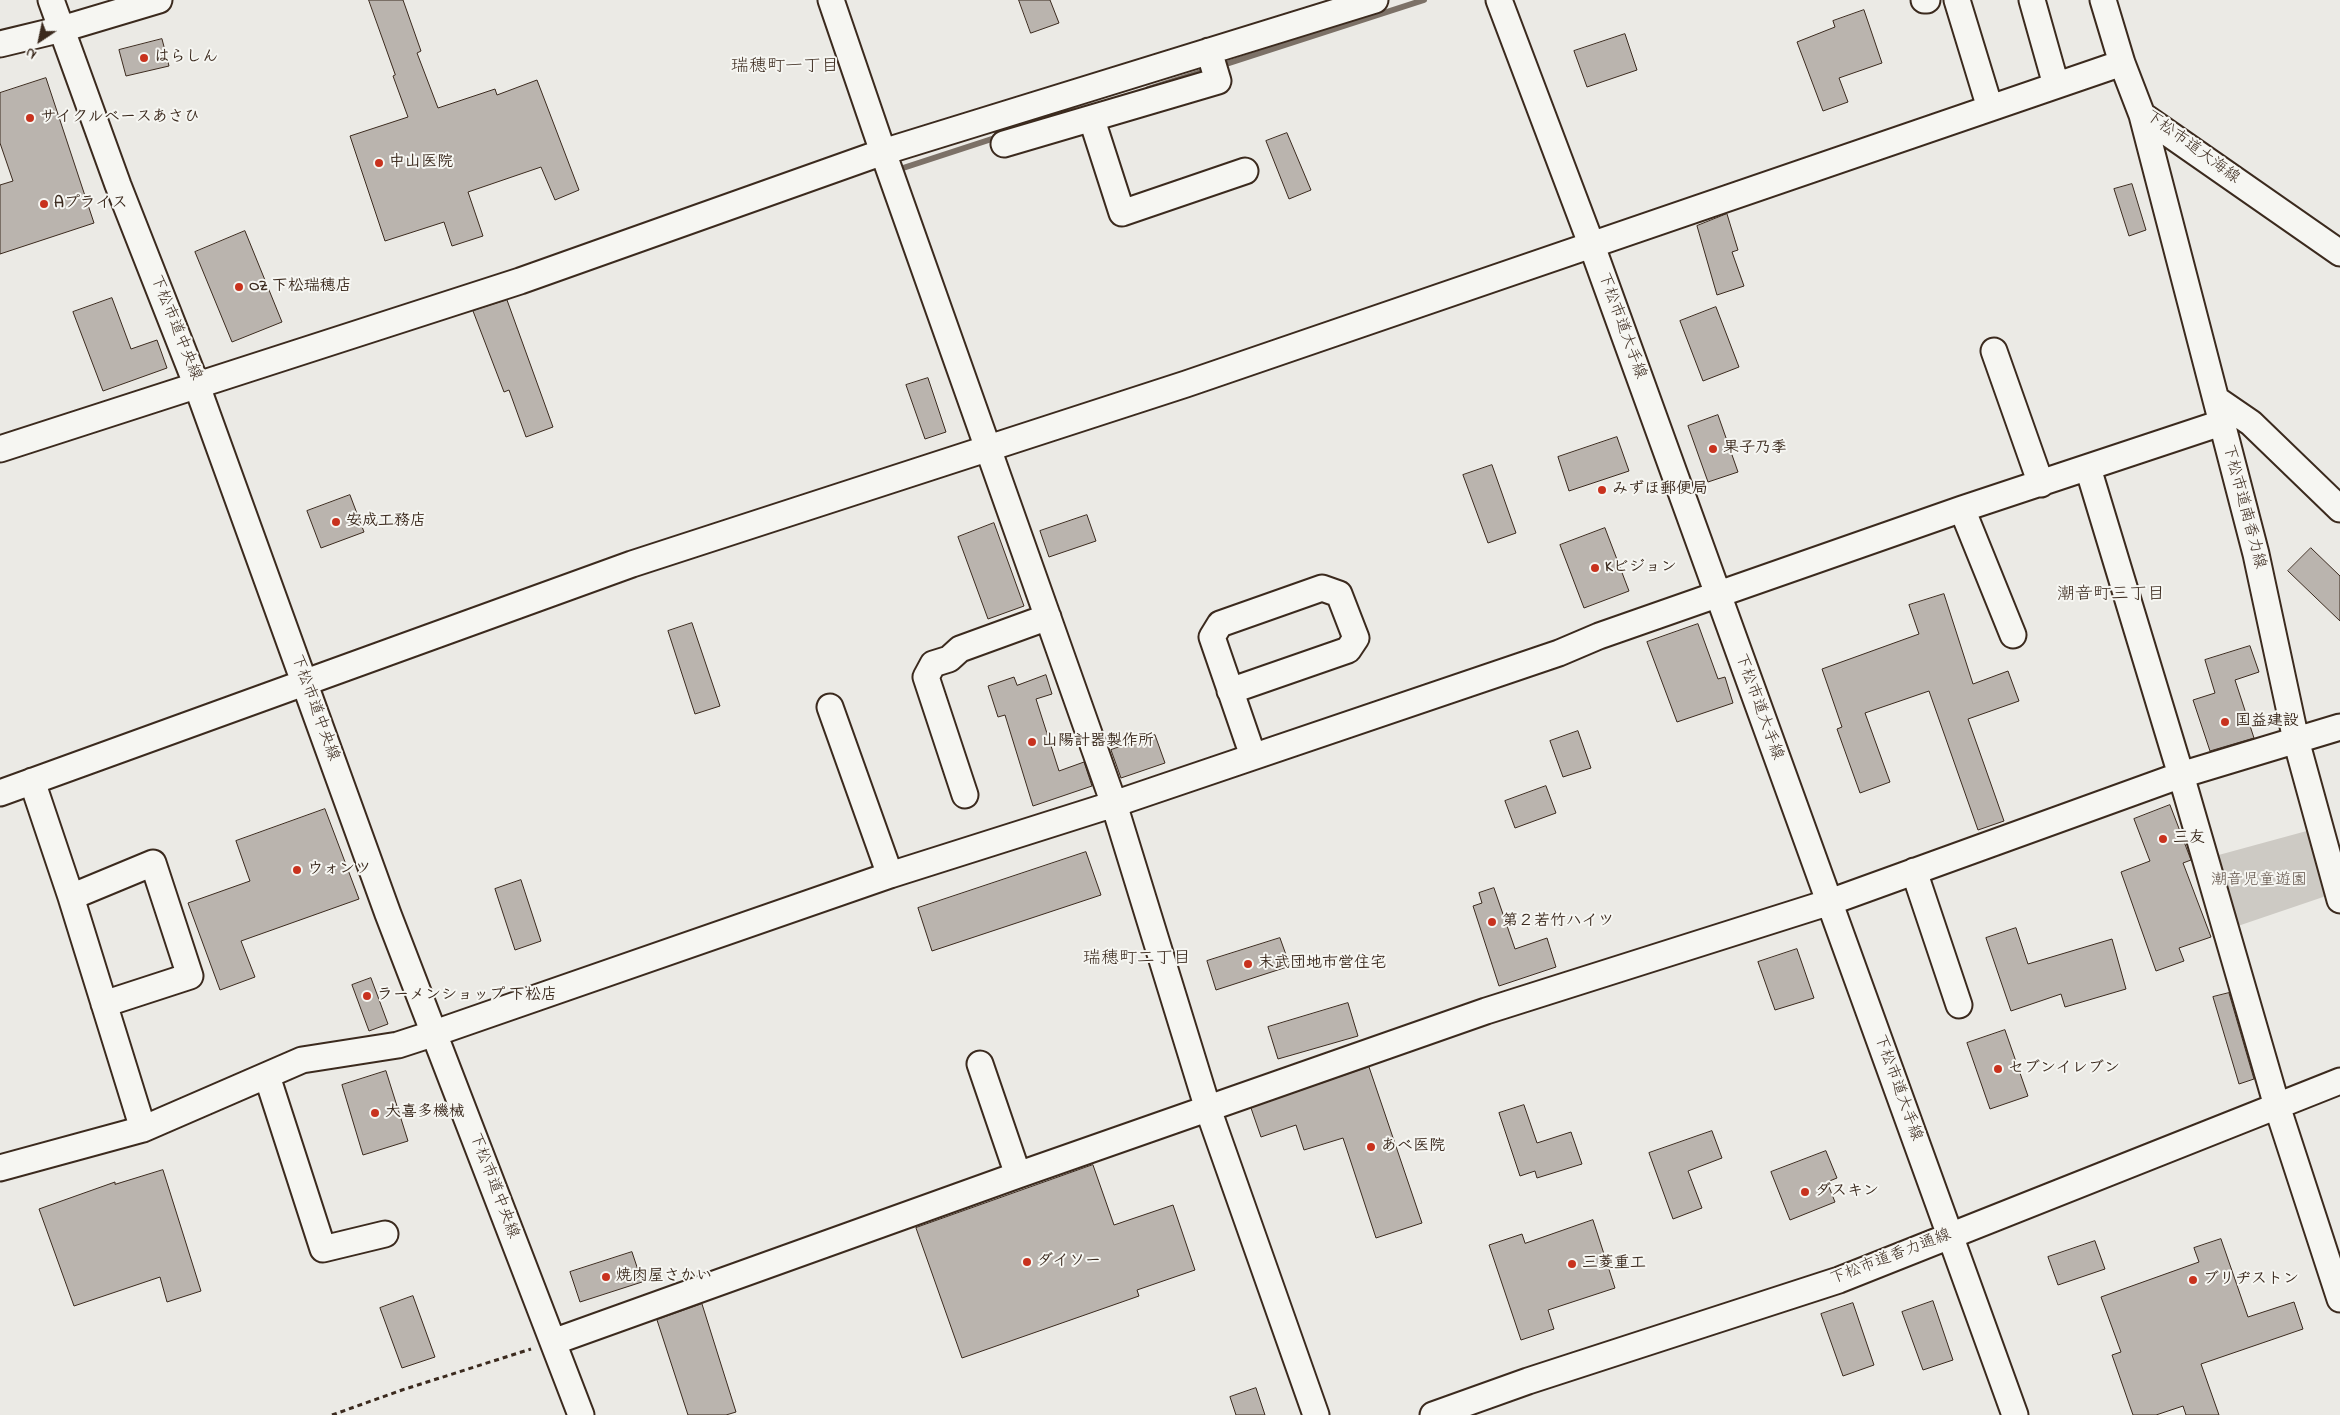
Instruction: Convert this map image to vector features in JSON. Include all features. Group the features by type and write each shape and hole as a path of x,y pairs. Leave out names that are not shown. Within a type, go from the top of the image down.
{"street":[{"name":"下松市道中央線","path":"51,0 118,185 197,386 388,914 581,1415"},
{"path":"0,44 62,29 159,0"},
{"path":"831,0 1114,804 1208,1109 1316,1415"},
{"name":"下松市道大手線","path":"1499,0 1592,246 2015,1415"},
{"path":"1957,0 1990,108"},
{"path":"2032,0 2056,86"},
{"name":"下松市道大海線","path":"2103,0 2122,63 2142,114 2340,253"},
{"path":"0,450 520,281 883,152 1364,2"},
{"path":"1004,144 1092,120 1218,81 1209,51"},
{"path":"0,793 632,564 844,494 989,450 1592,246 2122,63"},
{"name":"下松市道南香力線","path":"2142,114 2256,554 2296,740 2340,900"},
{"path":"1092,120 1122,213 1245,171"},
{"path":"1994,351 2041,484"},
{"path":"2216,399 2251,423 2340,509"},
{"path":"0,1168 143,1129 302,1060 398,1045 435,1033 890,875 1114,804 1559,653 1599,636 1962,509 2221,423"},
{"path":"2088,468 2181,775 2277,1106 2340,1299"},
{"path":"1962,509 2013,635"},
{"path":"1230,691 1348,650 1356,638 1339,594 1322,588 1220,624 1212,637 1230,691 1253,756"},
{"path":"965,795 926,677 933,664 950,658 960,649 1048,617"},
{"path":"830,707 890,875"},
{"path":"553,1342 1018,1175 1486,1011 1830,902 2181,775 2340,727"},
{"path":"32,781 72,897 143,1129"},
{"path":"72,897 153,863 190,976 104,1004"},
{"path":"1914,871 1959,1005"},
{"path":"980,1064 1018,1175"},
{"path":"268,1076 323,1249 385,1234"},
{"name":"下松市道香力通線","path":"1433,1415 1528,1381 1838,1280 2340,1081"}],"path":[{"path":"332,1415 402,1390 553,1342"}],"green space":[{"name":"潮音児童遊園","path":"2314,829 2329,895 2232,928 2215,856"}],"building":[{"path":"369,0 403,0 421,51 417,53 438,108 495,89 497,95 537,80 579,190 555,200 541,167 468,192 483,236 452,246 444,222 385,241 350,136 408,117"},
{"path":"1019,0 1050,0 1059,23 1031,33"},
{"path":"1864,10 1882,63 1839,78 1848,102 1823,111 1797,42 1835,27 1833,21"},
{"path":"1625,34 1637,70 1587,87 1574,51"},
{"name":"はらしん","path":"162,39 169,66 126,76 119,50"},
{"path":"46,78 94,223 0,254 0,185 13,181 0,143 0,93"},
{"path":"1287,133 1311,190 1289,199 1266,141"},
{"path":"2132,184 2146,230 2129,236 2114,189"},
{"path":"1727,214 1738,250 1732,252 1744,286 1717,295 1697,226"},
{"name":"OZ 下松瑞穂店","path":"245,231 282,322 232,342 195,252"},
{"path":"112,298 131,349 157,340 167,368 103,391 73,312"},
{"path":"507,300 553,427 526,437 509,390 504,392 473,311"},
{"path":"1716,307 1739,367 1703,381 1680,321"},
{"path":"928,378 946,432 925,439 906,385"},
{"name":"果子乃季","path":"1718,415 1738,472 1708,482 1688,426"},
{"path":"1617,437 1629,471 1569,491 1558,457"},
{"path":"1492,465 1516,533 1488,543 1463,475"},
{"name":"安成工務店","path":"350,495 364,532 321,548 307,511"},
{"path":"1087,515 1096,541 1049,557 1040,531"},
{"path":"994,523 1024,606 988,619 958,537"},
{"name":"Kビジョン","path":"1605,528 1629,591 1584,608 1560,545"},
{"path":"2311,548 2340,576 2340,621 2288,571"},
{"path":"1944,594 1973,684 2008,671 2019,701 1968,719 2004,821 1978,830 1929,691 1865,713 1890,782 1860,793 1837,729 1842,727 1822,669 1919,634 1909,605"},
{"path":"692,623 720,706 695,714 668,631"},
{"path":"1698,624 1718,679 1725,677 1733,703 1677,722 1647,642"},
{"name":"国益建設","path":"2250,646 2259,672 2235,680 2254,738 2210,751 2193,700 2215,693 2205,660"},
{"name":"山陽計器製作所","path":"1046,675 1052,694 1036,699 1059,771 1084,762 1092,786 1033,806 1005,715 998,717 988,686 1014,677 1017,685"},
{"path":"1578,731 1591,768 1563,777 1550,741"},
{"path":"1155,735 1165,763 1121,778 1111,750"},
{"path":"1546,786 1556,813 1515,828 1505,801"},
{"path":"2170,805 2191,860 2183,863 2211,937 2179,948 2184,961 2156,971 2121,872 2150,861 2134,819"},
{"name":"ウォンツ","path":"325,809 359,899 241,941 255,977 220,990 188,903 250,881 236,841"},
{"path":"1086,852 1101,895 932,951 918,908"},
{"path":"521,880 541,941 515,950 495,889"},
{"name":"第２若竹ハイツ","path":"1494,888 1515,949 1547,938 1556,967 1499,986 1473,906 1482,903 1479,893"},
{"path":"2016,928 2028,964 2112,939 2126,989 2065,1007 2061,994 2011,1011 1986,938"},
{"name":"末武団地市営住宅","path":"1280,938 1290,966 1216,990 1207,961"},
{"path":"1797,949 1814,998 1775,1010 1758,962"},
{"name":"ラーメンショップ 下松店","path":"371,978 388,1024 369,1031 352,985"},
{"path":"2229,993 2254,1079 2239,1084 2213,997"},
{"path":"1348,1003 1358,1036 1278,1059 1268,1027"},
{"name":"セブンイレブン","path":"2005,1030 2028,1096 1990,1109 1967,1043"},
{"name":"あべ医院","path":"1369,1067 1422,1223 1376,1238 1343,1138 1304,1150 1296,1125 1261,1137 1251,1108"},
{"name":"大喜多機械","path":"386,1071 408,1141 363,1155 342,1085"},
{"path":"1524,1105 1537,1143 1571,1132 1582,1164 1537,1178 1535,1171 1520,1176 1499,1113"},
{"path":"1712,1131 1722,1158 1688,1171 1702,1208 1673,1219 1649,1153"},
{"name":"ダスキン","path":"1826,1151 1837,1178 1827,1182 1835,1202 1790,1220 1771,1172"},
{"name":"ダイソー","path":"1093,1165 1114,1225 1173,1205 1195,1270 1137,1290 1139,1296 962,1358 916,1228"},
{"path":"163,1170 201,1291 167,1302 160,1277 74,1306 39,1209 115,1182 115,1184"},
{"path":"1593,1220 1615,1288 1548,1310 1554,1329 1521,1340 1489,1245 1522,1234 1525,1243"},
{"path":"2221,1239 2248,1317 2294,1302 2303,1329 2201,1364 2219,1415 2186,1415 2183,1406 2156,1415 2133,1415 2112,1355 2121,1352 2101,1297 2199,1262 2194,1248"},
{"path":"2095,1241 2105,1269 2058,1285 2048,1257"},
{"name":"焼肉屋さかい","path":"632,1252 642,1282 580,1302 570,1272"},
{"path":"413,1296 435,1357 402,1368 380,1308"},
{"path":"1933,1301 1953,1360 1923,1370 1902,1312"},
{"path":"1853,1303 1874,1365 1843,1376 1821,1314"},
{"path":"702,1304 736,1412 726,1415 688,1415 657,1320"},
{"path":"1256,1388 1265,1415 1236,1415 1230,1397"}],"waterway":[{"path":"1220,66 1424,0"},
{"path":"1148,89 1210,69"},
{"path":"900,169 1001,136"}],"place":[{"name":"はらしん","path":"144,58"},
{"name":"サイクルベースあさひ","path":"30,118"},
{"name":"中山医院","path":"379,163"},
{"name":"Aプライス","path":"44,204"},
{"name":"OZ 下松瑞穂店","path":"239,287"},
{"name":"果子乃季","path":"1713,449"},
{"name":"みずほ郵便局","path":"1602,490"},
{"name":"安成工務店","path":"336,522"},
{"name":"Kビジョン","path":"1595,568"},
{"name":"国益建設","path":"2225,722"},
{"name":"山陽計器製作所","path":"1032,742"},
{"name":"三友","path":"2163,839"},
{"name":"ウォンツ","path":"297,870"},
{"name":"第２若竹ハイツ","path":"1492,922"},
{"name":"末武団地市営住宅","path":"1248,964"},
{"name":"ラーメンショップ 下松店","path":"367,996"},
{"name":"セブンイレブン","path":"1998,1069"},
{"name":"大喜多機械","path":"375,1113"},
{"name":"あべ医院","path":"1371,1147"},
{"name":"ダスキン","path":"1805,1192"},
{"name":"ダイソー","path":"1027,1262"},
{"name":"三菱重工","path":"1572,1264"},
{"name":"焼肉屋さかい","path":"606,1277"},
{"name":"ブリヂストン","path":"2193,1280"}],"district":[{"name":"瑞穂町一丁目","path":"785,68"},
{"name":"潮音町三丁目","path":"2111,596"},
{"name":"瑞穂町二丁目","path":"1137,960"}]}
